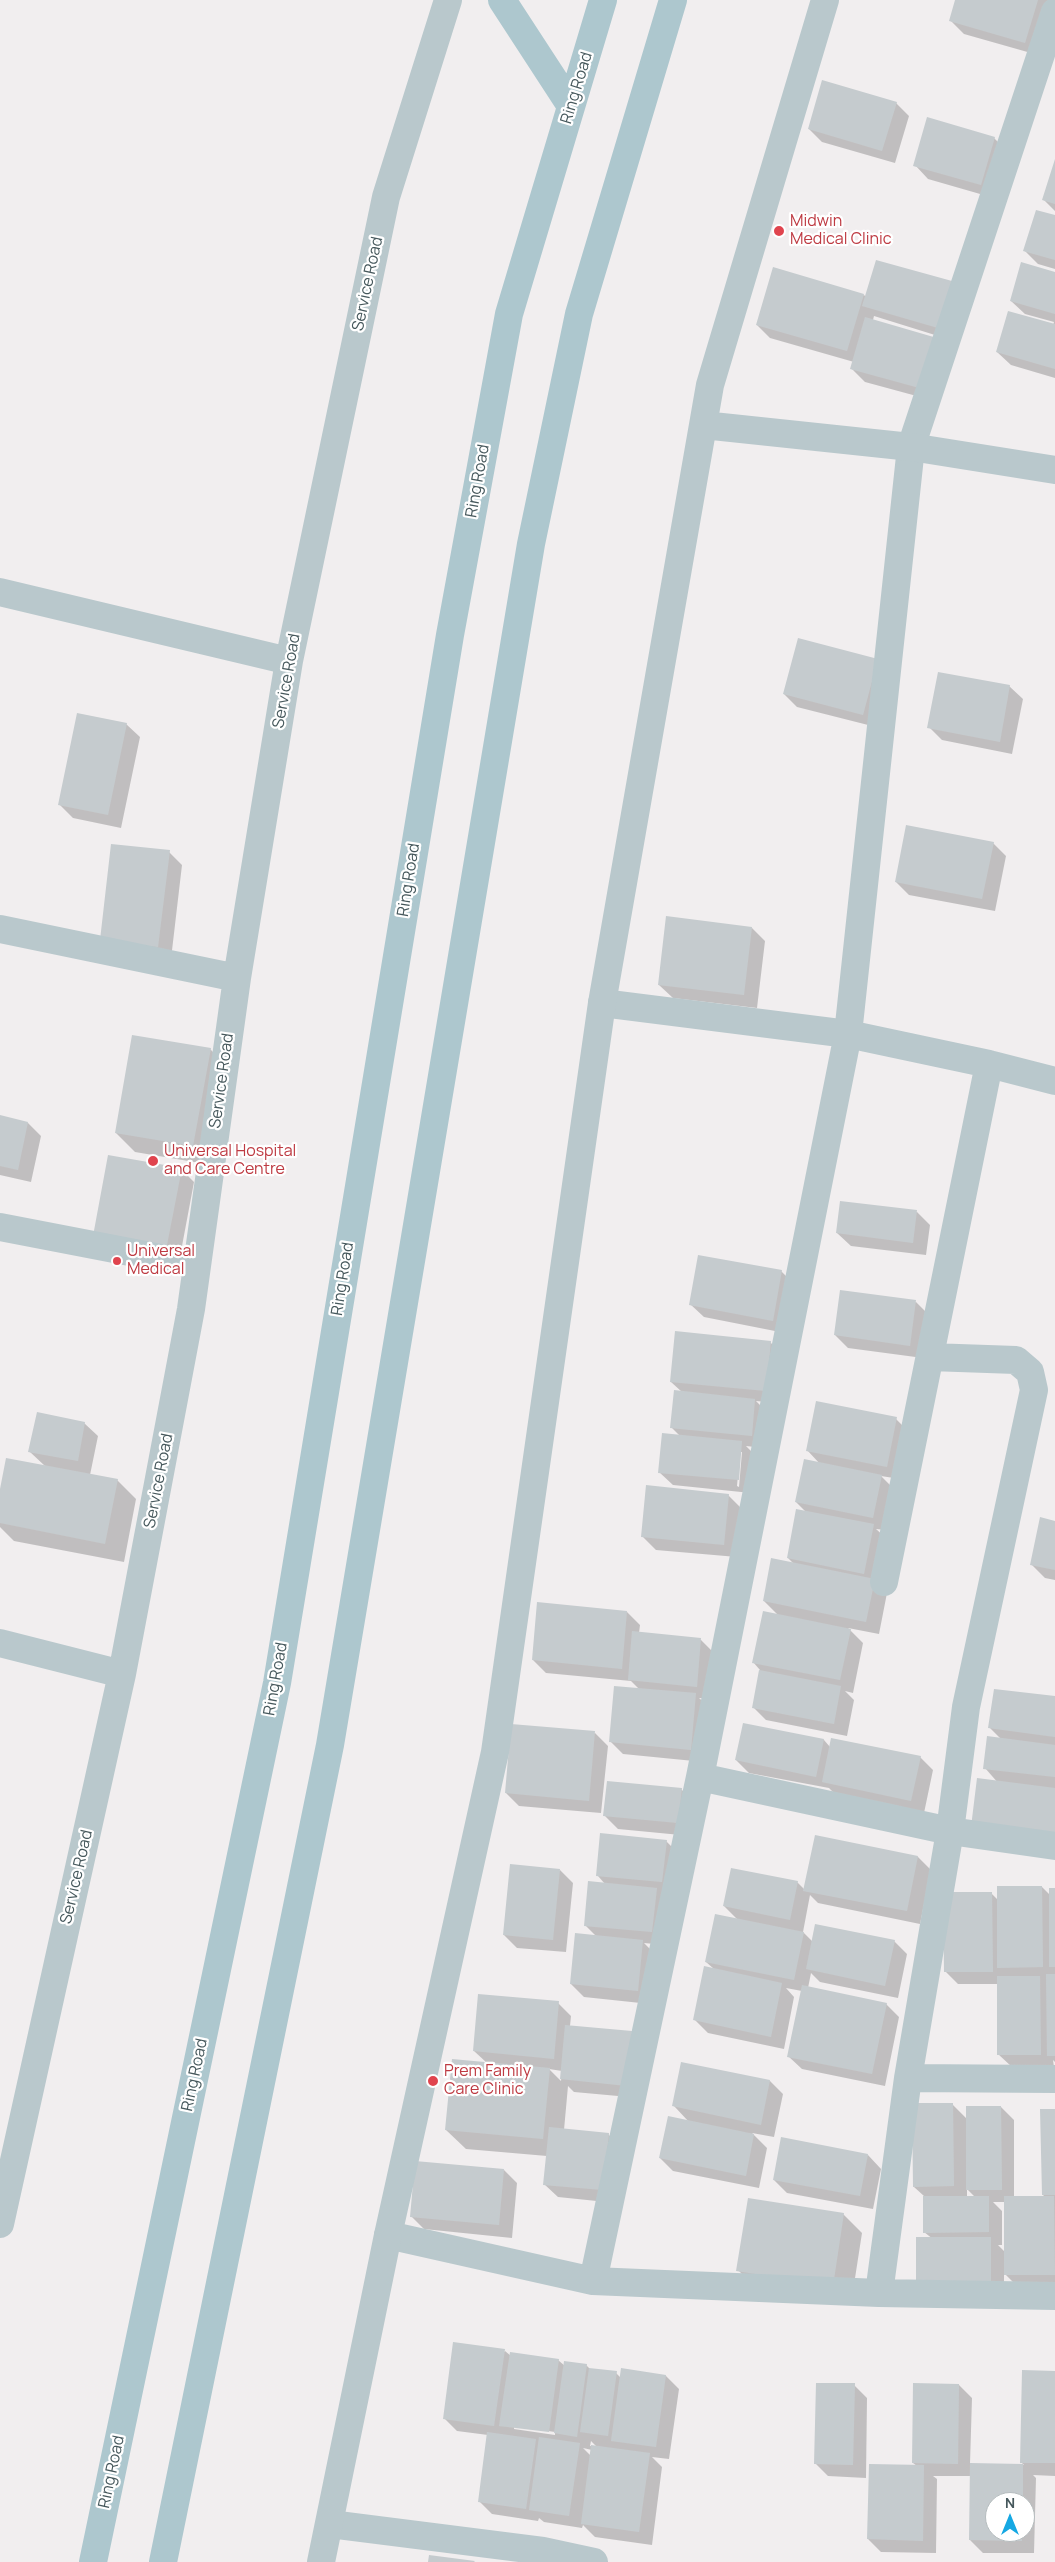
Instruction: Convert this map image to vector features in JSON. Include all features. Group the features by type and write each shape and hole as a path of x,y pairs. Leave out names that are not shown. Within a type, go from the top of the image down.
{"main road":[{"path":"502,0 571,106"},
{"name":"Ring Road","path":"93,2562 276,1683 450,635 509,314 603,0"},
{"path":"163,2562 330,1745 531,544 579,314 672,0"}],"street":[{"name":"Service Road","path":"0,2224 122,1674 191,1309 237,978 289,661 386,197 448,0"},
{"path":"321,2562 388,2235 495,1752 602,1003 710,386 825,0"},
{"path":"593,2281 700,1777 848,1034 912,447 1055,12"},
{"path":"703,425 912,447 1055,470"},
{"path":"0,592 289,661"},
{"path":"0,929 237,978"},
{"path":"602,1003 848,1034 989,1064 1055,1081"},
{"path":"884,1582 989,1064"},
{"path":"0,1228 196,1265"},
{"path":"879,2293 908,2078 950,1832 966,1707 1034,1390 1030,1372 1016,1360 930,1357"},
{"path":"0,1644 122,1674"},
{"path":"700,1777 950,1832 1055,1846"},
{"path":"908,2078 1055,2079"},
{"path":"388,2235 593,2281 879,2293 1055,2296"},
{"path":"330,2524 594,2562"}],"building":[{"path":"955,0 1038,0 1025,43 949,21"},
{"path":"822,80 897,102 882,151 808,129"},
{"path":"927,117 995,137 981,185 913,166"},
{"path":"1055,159 1055,204 1042,200"},
{"path":"1036,210 1055,215 1055,260 1023,251"},
{"path":"876,260 952,281 938,328 862,306"},
{"path":"1021,262 1055,272 1055,314 1010,301"},
{"path":"773,267 864,294 847,351 756,325"},
{"path":"1008,311 1055,324 1055,369 996,352"},
{"path":"865,317 937,338 923,389 850,369"},
{"path":"798,638 878,659 863,715 783,694"},
{"path":"938,672 1010,685 1000,742 927,728"},
{"path":"77,713 127,723 108,815 58,805"},
{"path":"906,825 994,842 982,899 895,882"},
{"path":"111,844 170,850 158,947 100,940"},
{"path":"666,916 752,927 744,995 658,985"},
{"path":"132,1035 211,1048 193,1146 115,1133"},
{"path":"0,1115 28,1122 18,1170 0,1166"},
{"path":"108,1155 182,1168 166,1250 93,1236"},
{"path":"840,1201 917,1210 913,1243 836,1233"},
{"path":"698,1255 782,1270 773,1321 689,1305"},
{"path":"840,1290 916,1300 910,1346 834,1335"},
{"path":"675,1331 771,1341 766,1391 670,1382"},
{"path":"674,1390 755,1399 752,1436 670,1428"},
{"path":"816,1401 897,1417 887,1467 806,1451"},
{"path":"37,1412 85,1422 78,1461 28,1452"},
{"path":"662,1433 742,1441 739,1480 658,1473"},
{"path":"6,1458 118,1479 105,1544 0,1523 0,1489"},
{"path":"804,1459 882,1475 873,1518 795,1502"},
{"path":"646,1485 729,1494 724,1545 641,1537"},
{"path":"796,1509 874,1524 864,1574 787,1558"},
{"path":"1040,1517 1055,1521 1055,1570 1030,1565"},
{"path":"771,1558 875,1579 866,1622 763,1601"},
{"path":"537,1602 627,1611 622,1669 532,1660"},
{"path":"763,1611 851,1629 840,1680 752,1663"},
{"path":"632,1631 701,1638 697,1687 628,1680"},
{"path":"759,1670 841,1686 834,1724 752,1708"},
{"path":"614,1686 696,1693 691,1750 609,1742"},
{"path":"994,1689 1055,1696 1055,1737 988,1728"},
{"path":"743,1723 824,1739 816,1777 735,1760"},
{"path":"511,1724 595,1731 589,1801 505,1793"},
{"path":"987,1736 1055,1745 1055,1777 983,1769"},
{"path":"831,1738 921,1756 911,1801 822,1782"},
{"path":"977,1778 1055,1788 1055,1837 971,1827"},
{"path":"607,1781 682,1788 678,1823 603,1816"},
{"path":"600,1833 667,1840 662,1882 596,1876"},
{"path":"815,1835 918,1856 907,1911 803,1891"},
{"path":"510,1864 560,1869 553,1940 503,1935"},
{"path":"731,1868 798,1881 790,1920 723,1906"},
{"path":"588,1881 657,1888 652,1932 584,1926"},
{"path":"997,1886 1042,1886 1043,1967 997,1968"},
{"path":"1049,1888 1055,1888 1055,1967 1049,1967"},
{"path":"943,1892 992,1892 993,1972 944,1972"},
{"path":"715,1914 804,1932 794,1980 705,1962"},
{"path":"815,1924 895,1940 885,1986 806,1969"},
{"path":"575,1933 643,1940 638,1991 570,1984"},
{"path":"704,1966 782,1983 771,2037 693,2020"},
{"path":"1046,1974 1055,1974 1055,2056 1047,2056"},
{"path":"997,1976 1040,1976 1041,2055 997,2055"},
{"path":"802,1985 887,2003 872,2074 787,2057"},
{"path":"478,1994 559,2001 554,2059 473,2051"},
{"path":"565,2025 632,2031 627,2086 560,2079"},
{"path":"452,2059 550,2068 543,2139 445,2130"},
{"path":"681,2062 770,2080 761,2125 672,2106"},
{"path":"912,2103 953,2103 954,2186 913,2187"},
{"path":"966,2106 1001,2106 1002,2190 966,2190"},
{"path":"1040,2109 1055,2109 1055,2195 1042,2195"},
{"path":"668,2116 754,2134 746,2176 659,2158"},
{"path":"549,2127 609,2133 603,2190 543,2185"},
{"path":"781,2137 868,2154 860,2196 773,2180"},
{"path":"415,2161 504,2169 499,2225 410,2217"},
{"path":"923,2196 989,2196 989,2232 923,2233"},
{"path":"1004,2196 1054,2196 1055,2275 1004,2275"},
{"path":"748,2198 844,2213 833,2286 736,2271"},
{"path":"916,2237 991,2237 991,2283 916,2283"},
{"path":"453,2342 505,2349 494,2426 443,2419"},
{"path":"510,2352 559,2359 549,2432 499,2426"},
{"path":"564,2361 587,2364 577,2437 554,2433"},
{"path":"589,2368 617,2371 608,2436 580,2432"},
{"path":"621,2368 666,2375 656,2447 611,2441"},
{"path":"1022,2370 1055,2371 1055,2463 1020,2463"},
{"path":"816,2383 855,2383 853,2465 814,2464"},
{"path":"913,2383 959,2384 958,2464 912,2463"},
{"path":"487,2432 536,2439 526,2509 478,2502"},
{"path":"539,2437 580,2443 569,2516 529,2510"},
{"path":"591,2445 650,2453 639,2532 581,2524"},
{"path":"970,2463 1023,2464 1023,2492 985,2492 985,2540 969,2540"},
{"path":"869,2464 924,2465 923,2541 867,2539"},
{"path":"429,2555 475,2561 428,2562"}],"place":[{"name":"Midwin Medical Clinic","path":"779,231"},
{"name":"Universal Hospital and Care Centre","path":"153,1161"},
{"name":"Universal Medical","path":"117,1261"},
{"name":"Prem Family Care Clinic","path":"433,2081"}]}
